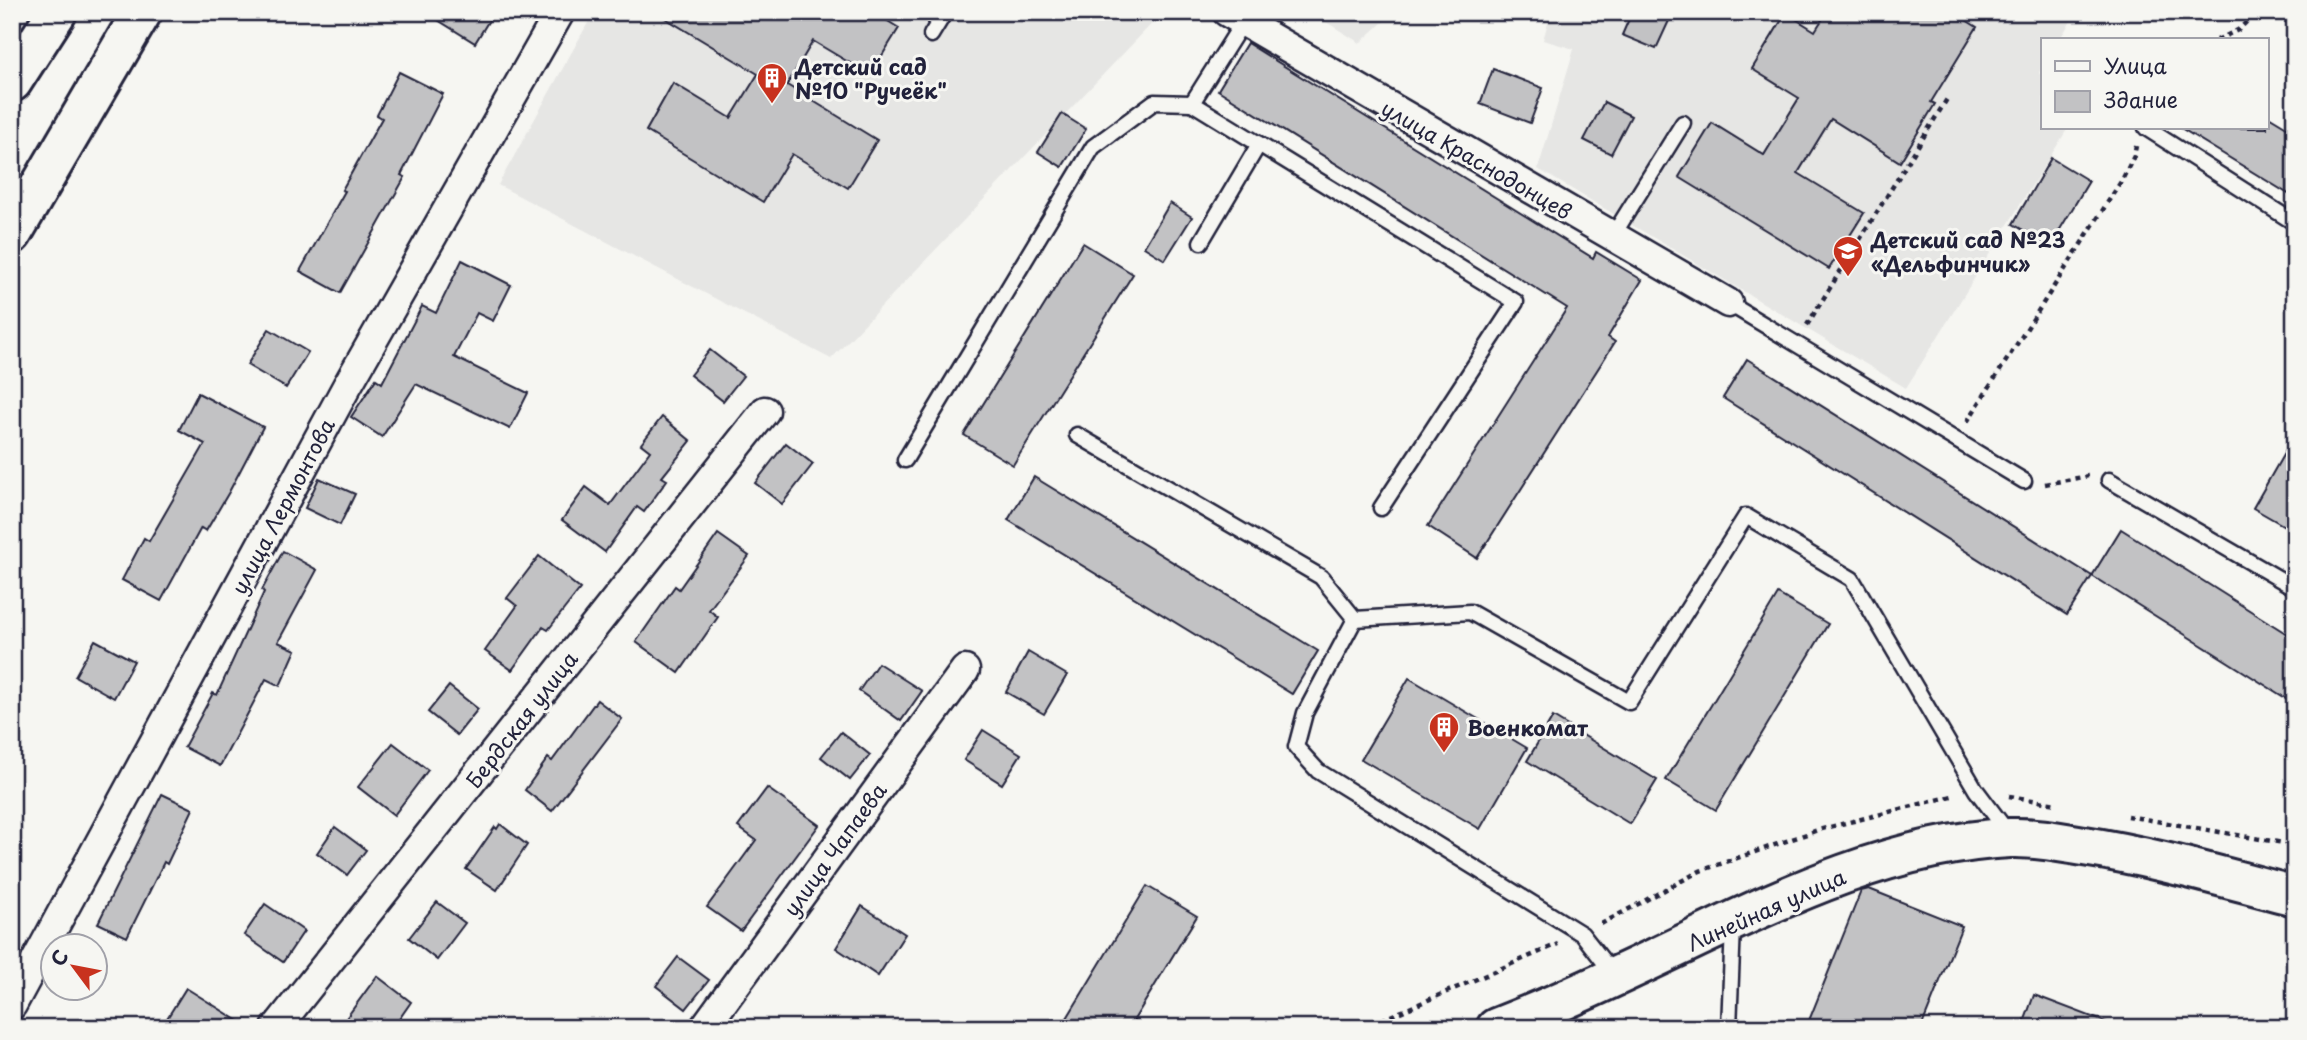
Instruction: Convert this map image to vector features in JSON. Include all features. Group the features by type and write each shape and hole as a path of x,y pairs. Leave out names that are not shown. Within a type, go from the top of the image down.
{"main road":[{"path":"12,82 57,12"},
{"path":"12,234 142,12"},
{"name":"Линейная улица","path":"1496,1028 1616,977 1775,900 1863,867 1970,842 2012,838 2061,842 2122,852 2295,896"}],"street":[{"name":"улица Лермонтова","path":"12,1005 346,386 560,12"},
{"name":"улица Краснодонцев","path":"1235,17 1728,303"},
{"name":"Бердская улица","path":"276,1028 765,411"},
{"name":"улица Чапаева","path":"704,1028 965,670"}],"lane":[{"path":"931,35 945,12"},
{"path":"2286,12 2295,18"},
{"path":"1192,103 1235,17"},
{"path":"905,460 1093,147 1154,102 1192,103 1516,302 1381,508"},
{"path":"1612,237 1683,123"},
{"path":"2142,132 2295,223"},
{"path":"1201,242 1259,144"},
{"path":"1728,303 2024,481"},
{"path":"1077,435 1321,577 1355,619"},
{"path":"2109,480 2294,586"},
{"path":"1355,619 1470,612 1629,702 1746,516 1852,579 1976,790 2012,838"},
{"path":"1355,619 1305,713 1296,747 1318,771 1582,934 1616,977"},
{"path":"1729,1028 1733,921"}],"path":[{"path":"2221,38 2238,30 2257,12"},
{"path":"1795,344 1947,99"},
{"path":"1955,440 2122,180 2142,132"},
{"path":"2024,481 2034,485 2085,476 2109,480"},
{"path":"1363,1028 1582,934"}],"shaded area":[{"path":"594,12 1163,12 831,359 498,185"},
{"path":"1310,12 1394,12 1360,43"},
{"name":"Детский сад №23 «Дельфинчик»","path":"1551,12 2063,12 2073,18 2060,38 2041,38 2039,73 2041,130 2067,130 1906,388 1538,169 1574,49 1543,40"}],"building":[{"path":"425,12 494,12 475,43"},
{"name":"Детский сад №10 \"Ручеёк\"","path":"655,12 873,12 899,28 870,75 813,41 787,85 877,140 848,188 792,154 763,202 646,131 673,83 731,118 758,74"},
{"path":"1632,12 1673,12 1656,49 1622,35"},
{"path":"1827,12 1953,12 1977,27 1931,102 1935,104 1900,162 1831,119 1798,173 1864,213 1829,269 1679,177 1712,123 1764,155 1799,98 1752,69 1786,13 1815,31"},
{"path":"1247,43 1593,258 1596,252 1642,280 1608,337 1615,342 1477,558 1428,526 1567,308 1218,90"},
{"path":"1493,69 1543,88 1530,123 1480,104"},
{"path":"399,72 443,94 401,175 405,177 340,293 300,271 382,118 377,115"},
{"path":"1604,102 1631,116 1611,154 1584,140"},
{"path":"1062,114 1086,129 1062,167 1038,152"},
{"path":"2268,116 2295,132 2295,198 2184,130 2268,130"},
{"path":"2051,158 2089,181 2050,246 2013,224"},
{"path":"1170,203 1192,217 1165,260 1144,247"},
{"path":"1083,243 1133,274 1013,465 964,435"},
{"path":"462,260 511,285 493,321 477,313 454,357 528,393 510,429 416,384 382,437 351,417 376,379 382,383 422,306 436,313"},
{"path":"269,329 308,352 286,388 247,365"},
{"path":"710,350 743,376 723,401 690,375"},
{"path":"1747,359 2092,576 2067,615 1723,398"},
{"path":"198,393 263,427 229,492 206,531 201,528 161,601 122,580 144,538 149,541 205,444 179,430"},
{"path":"662,417 691,441 662,477 667,480 644,512 637,507 605,552 562,520 586,487 610,505 650,451 641,444"},
{"path":"2295,434 2295,532 2253,508"},
{"path":"786,443 813,464 782,504 755,483"},
{"path":"1034,477 1318,651 1292,694 1008,520"},
{"path":"319,478 355,494 340,525 305,508"},
{"path":"2121,529 2295,639 2295,704 2092,576"},
{"path":"718,534 749,556 709,610 718,617 679,673 636,642 675,586 679,589"},
{"path":"283,551 317,570 278,642 296,650 280,686 266,679 220,766 184,747 213,693 217,695 264,592 262,590"},
{"path":"539,556 580,589 548,630 543,627 512,670 485,651 517,606 507,598"},
{"path":"1778,594 1828,624 1716,810 1666,780"},
{"path":"95,640 134,661 114,698 75,676"},
{"path":"1028,652 1067,675 1044,714 1006,692"},
{"path":"878,663 922,691 901,721 859,691"},
{"name":"Военкомат","path":"1409,678 1527,748 1480,829 1361,759"},
{"path":"449,686 478,709 457,735 428,712"},
{"path":"597,700 622,719 552,811 525,790 548,758 552,761"},
{"path":"1553,717 1657,780 1630,824 1527,761"},
{"path":"983,730 1021,754 1002,784 964,760"},
{"path":"841,732 870,755 850,780 821,757"},
{"path":"393,743 428,770 394,815 358,787"},
{"path":"767,788 819,825 741,931 707,907 756,840 738,827"},
{"path":"162,794 193,809 127,937 98,923"},
{"path":"500,824 527,845 497,890 466,869 495,827 497,829"},
{"path":"335,827 366,850 347,875 317,853"},
{"path":"1147,886 1197,916 1129,1028 1061,1028"},
{"path":"1869,889 1962,926 1921,1028 1806,1028 1861,891"},
{"path":"437,902 465,923 437,960 409,938"},
{"path":"265,904 304,931 283,962 244,935"},
{"path":"862,906 905,934 878,976 836,948"},
{"path":"678,957 709,980 686,1009 656,986"},
{"path":"377,976 411,1002 393,1028 339,1028"},
{"path":"186,988 250,1028 161,1028"},
{"path":"2034,995 2116,1026 2022,1028"}],"place":[{"name":"Детский сад №10 \"Ручеёк\"","path":"772,105"},
{"name":"Детский сад №23 «Дельфинчик»","path":"1848,278"},
{"name":"Военкомат","path":"1444,754"}]}
